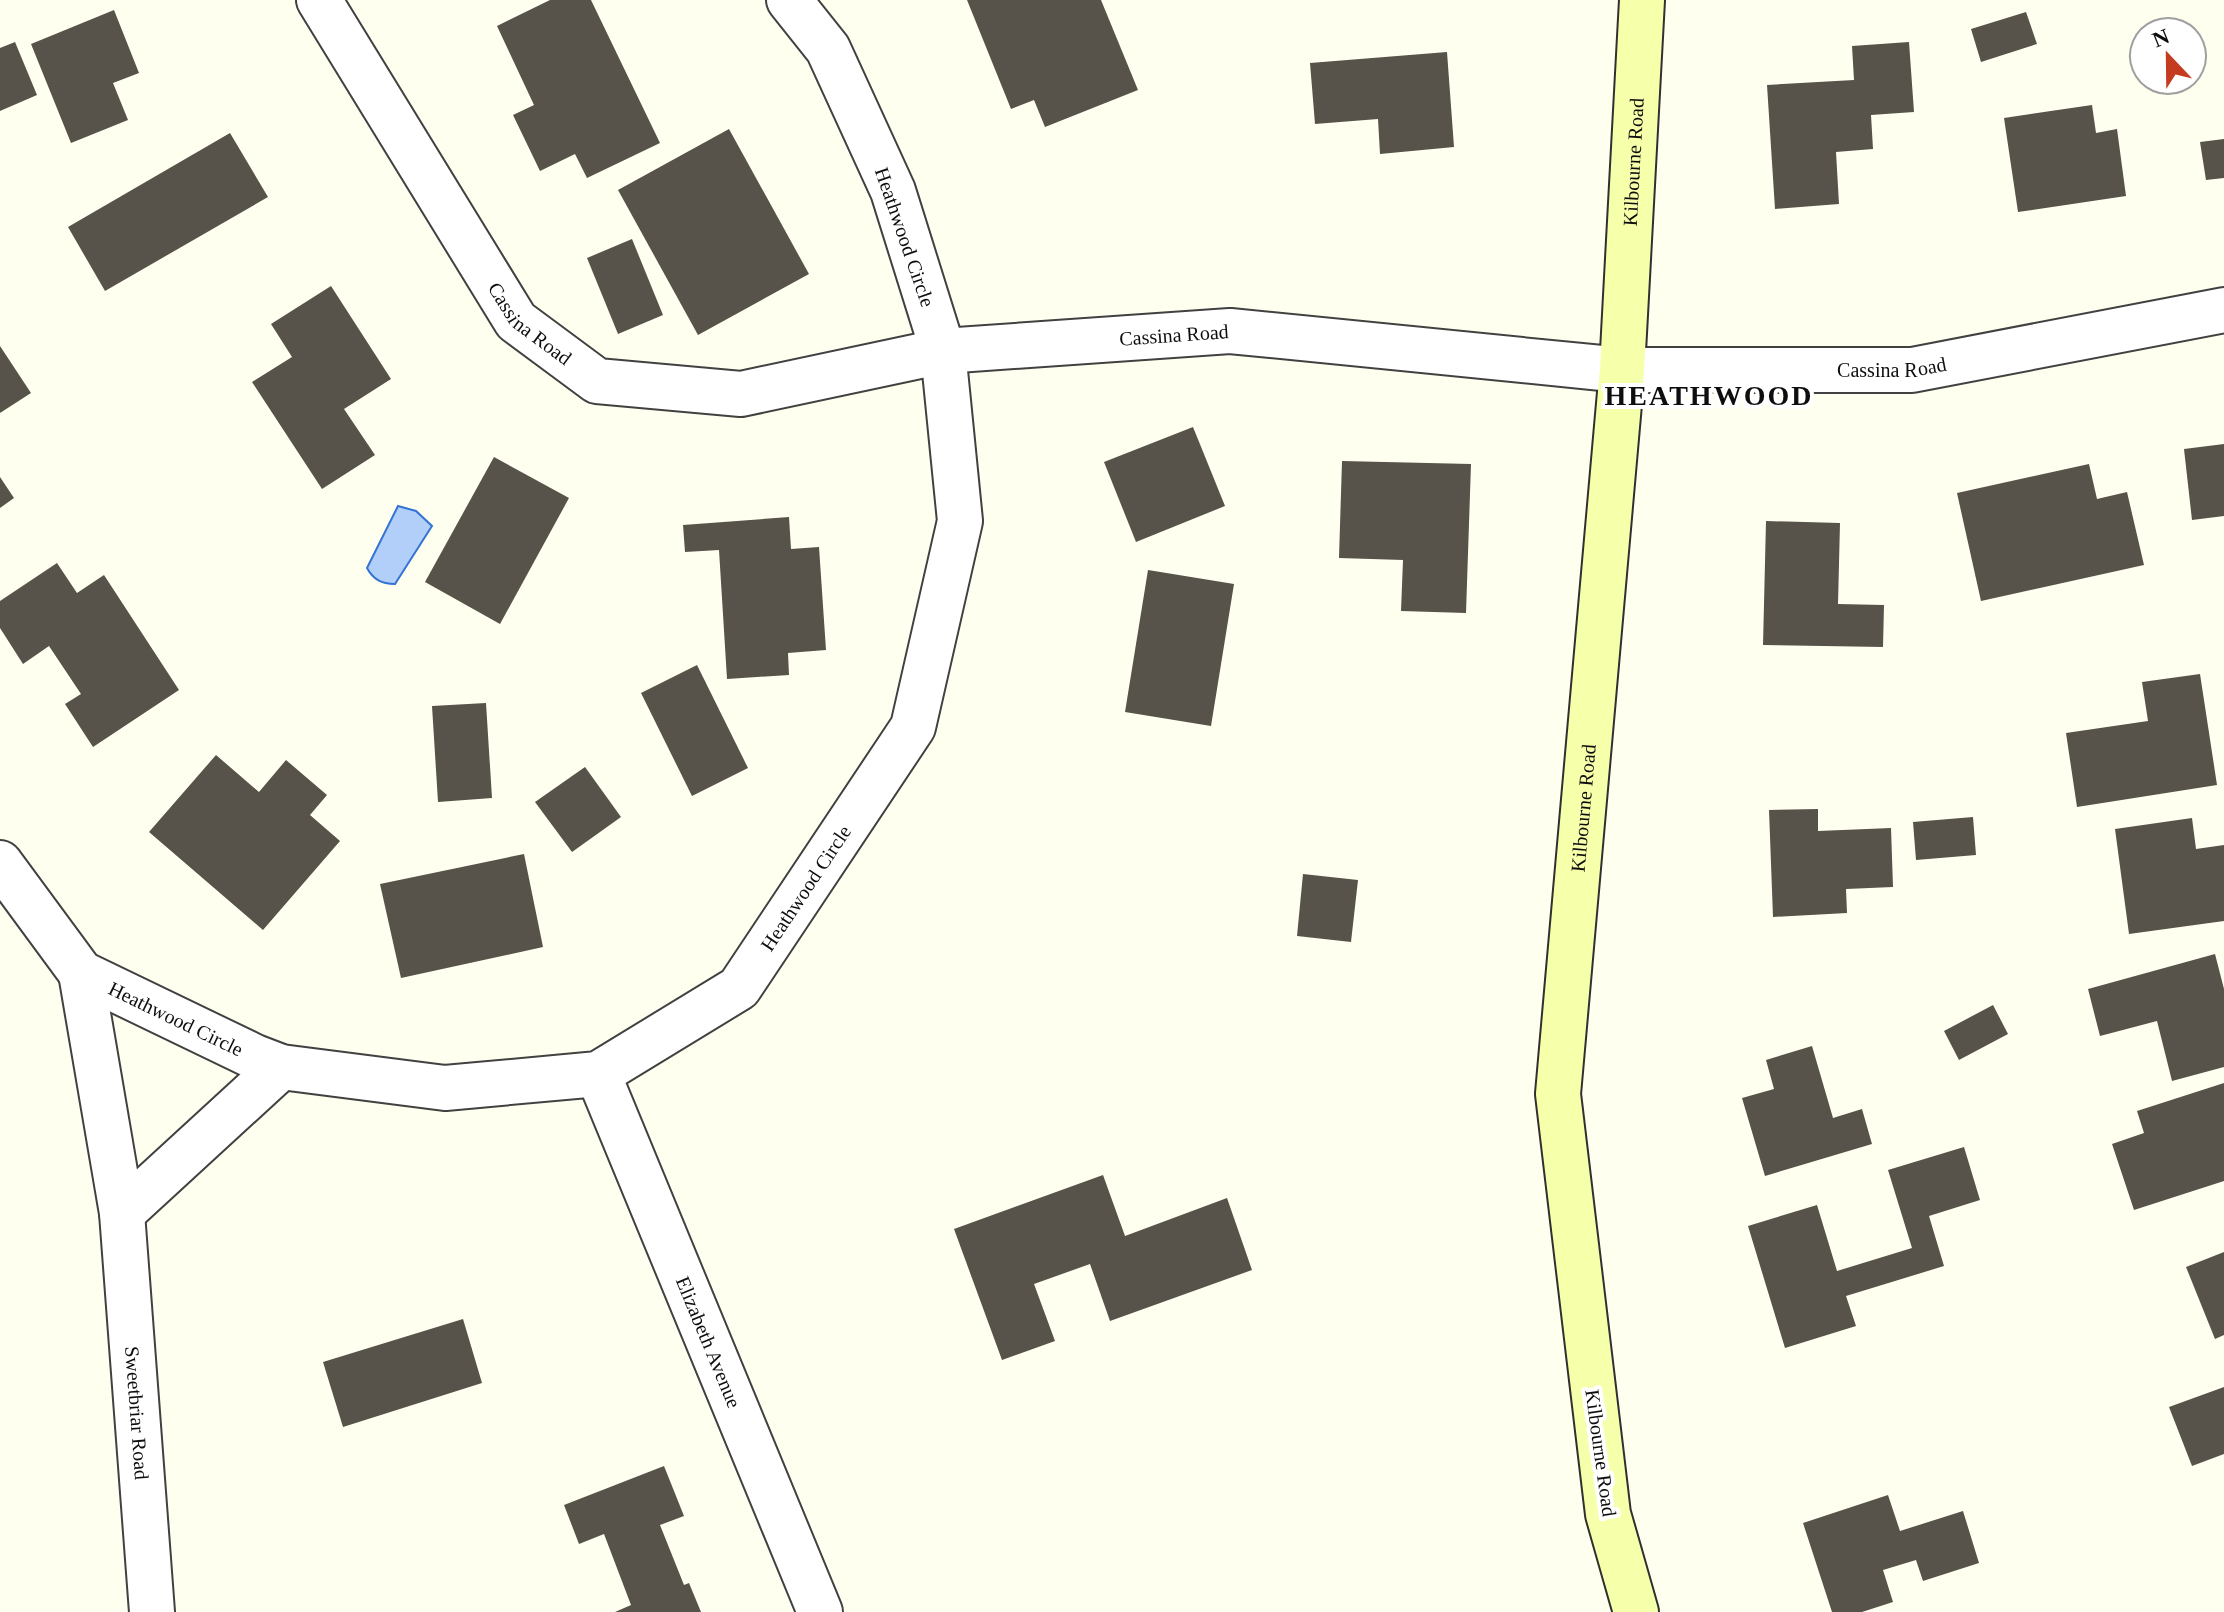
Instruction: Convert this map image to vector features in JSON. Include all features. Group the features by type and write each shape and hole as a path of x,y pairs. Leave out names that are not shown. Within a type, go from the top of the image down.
{"street":[{"name":"Cassina Road","path":"319,0 516,321 597,381 741,394 943,351 1230,331 1622,370 1912,370 2224,310"},
{"name":"Heathwood Circle","path":"0,863 81,973 281,1067 445,1088 598,1074 739,988 913,727 960,521 943,351 893,191 828,49 789,0"},
{"name":"Kilbourne Road","path":"1636,1612 1608,1514 1558,1094 1622,370 1642,0"},
{"name":"Sweetbriar Road","path":"81,973 122,1213 152,1612"},
{"path":"122,1213 281,1067"},
{"name":"Elizabeth Avenue","path":"598,1074 820,1612"}],"water":[{"path":"398,506 416,511 432,526 395,584 390,584 378,580 367,568"}],"building":[{"path":"550,0 591,0 660,143 587,178 575,154 540,171 513,115 534,105 497,26"},
{"path":"967,0 1101,0 1138,90 1045,127 1034,100 1011,109"},
{"path":"114,10 139,73 113,83 128,120 71,143 31,44"},
{"path":"2026,12 2037,44 1981,62 1971,29"},
{"path":"15,42 37,95 0,111 0,48"},
{"path":"1909,42 1914,112 1871,115 1873,149 1836,152 1839,204 1775,209 1767,85 1854,80 1852,46"},
{"path":"1447,52 1454,147 1380,154 1378,119 1315,124 1310,63"},
{"path":"2092,105 2096,133 2117,129 2126,196 2018,212 2004,118"},
{"path":"729,129 809,274 698,335 618,190"},
{"path":"230,133 268,197 105,291 68,227"},
{"path":"2224,139 2224,178 2206,180 2200,142"},
{"path":"632,239 663,315 618,334 587,258"},
{"path":"331,286 391,379 344,409 375,455 322,489 252,382 292,357 271,324"},
{"path":"0,346 31,393 0,413"},
{"path":"1193,427 1225,506 1136,542 1104,462"},
{"path":"2224,444 2224,516 2192,520 2184,449"},
{"path":"494,457 569,498 500,624 425,582"},
{"path":"1342,461 1471,464 1466,613 1401,611 1403,560 1339,558"},
{"path":"2089,464 2097,499 2127,492 2144,565 1981,601 1957,493"},
{"path":"0,477 14,498 0,508"},
{"path":"789,517 791,549 819,547 826,650 788,653 789,675 727,679 719,550 685,552 683,525"},
{"path":"1766,521 1840,523 1838,604 1884,605 1883,647 1763,645"},
{"path":"57,563 77,593 104,575 179,690 93,747 65,704 81,694 49,646 23,664 0,628 0,601"},
{"path":"1148,570 1234,584 1211,726 1125,712"},
{"path":"697,665 748,768 692,796 641,693"},
{"path":"2200,674 2217,785 2077,807 2066,733 2148,721 2142,682"},
{"path":"486,703 492,798 438,802 432,706"},
{"path":"216,755 259,792 286,760 327,795 310,815 340,841 263,930 149,832"},
{"path":"585,767 621,817 572,852 535,802"},
{"path":"1818,809 1818,831 1891,828 1893,887 1846,889 1847,913 1773,917 1769,810"},
{"path":"1973,817 1976,855 1916,860 1913,822"},
{"path":"2192,818 2196,849 2224,845 2224,921 2129,934 2115,829"},
{"path":"524,854 543,947 401,978 380,884"},
{"path":"1303,874 1358,880 1351,942 1297,936"},
{"path":"2215,954 2224,989 2224,1067 2172,1081 2157,1021 2100,1036 2088,989"},
{"path":"1993,1005 2008,1034 1959,1060 1944,1031"},
{"path":"1812,1046 1833,1118 1862,1109 1872,1144 1765,1176 1742,1098 1774,1089 1766,1060"},
{"path":"2224,1083 2224,1181 2134,1210 2112,1144 2144,1133 2137,1111"},
{"path":"1964,1147 1980,1200 1929,1216 1944,1266 1846,1296 1856,1326 1785,1348 1748,1226 1817,1205 1837,1271 1912,1248 1888,1170"},
{"path":"1103,1175 1125,1236 1227,1198 1252,1270 1110,1321 1090,1264 1034,1284 1055,1341 1002,1360 954,1229"},
{"path":"2224,1252 2224,1335 2215,1339 2186,1267"},
{"path":"463,1319 482,1383 343,1427 323,1362"},
{"path":"2224,1387 2224,1454 2192,1466 2169,1407"},
{"path":"664,1466 684,1516 660,1525 684,1585 689,1583 701,1612 615,1612 631,1605 604,1534 579,1544 564,1505"},
{"path":"1888,1495 1900,1531 1963,1511 1979,1563 1923,1581 1916,1560 1883,1570 1893,1602 1862,1612 1832,1612 1803,1523"}],"district":[{"name":"HEATHWOOD","path":"1709,395"}]}
